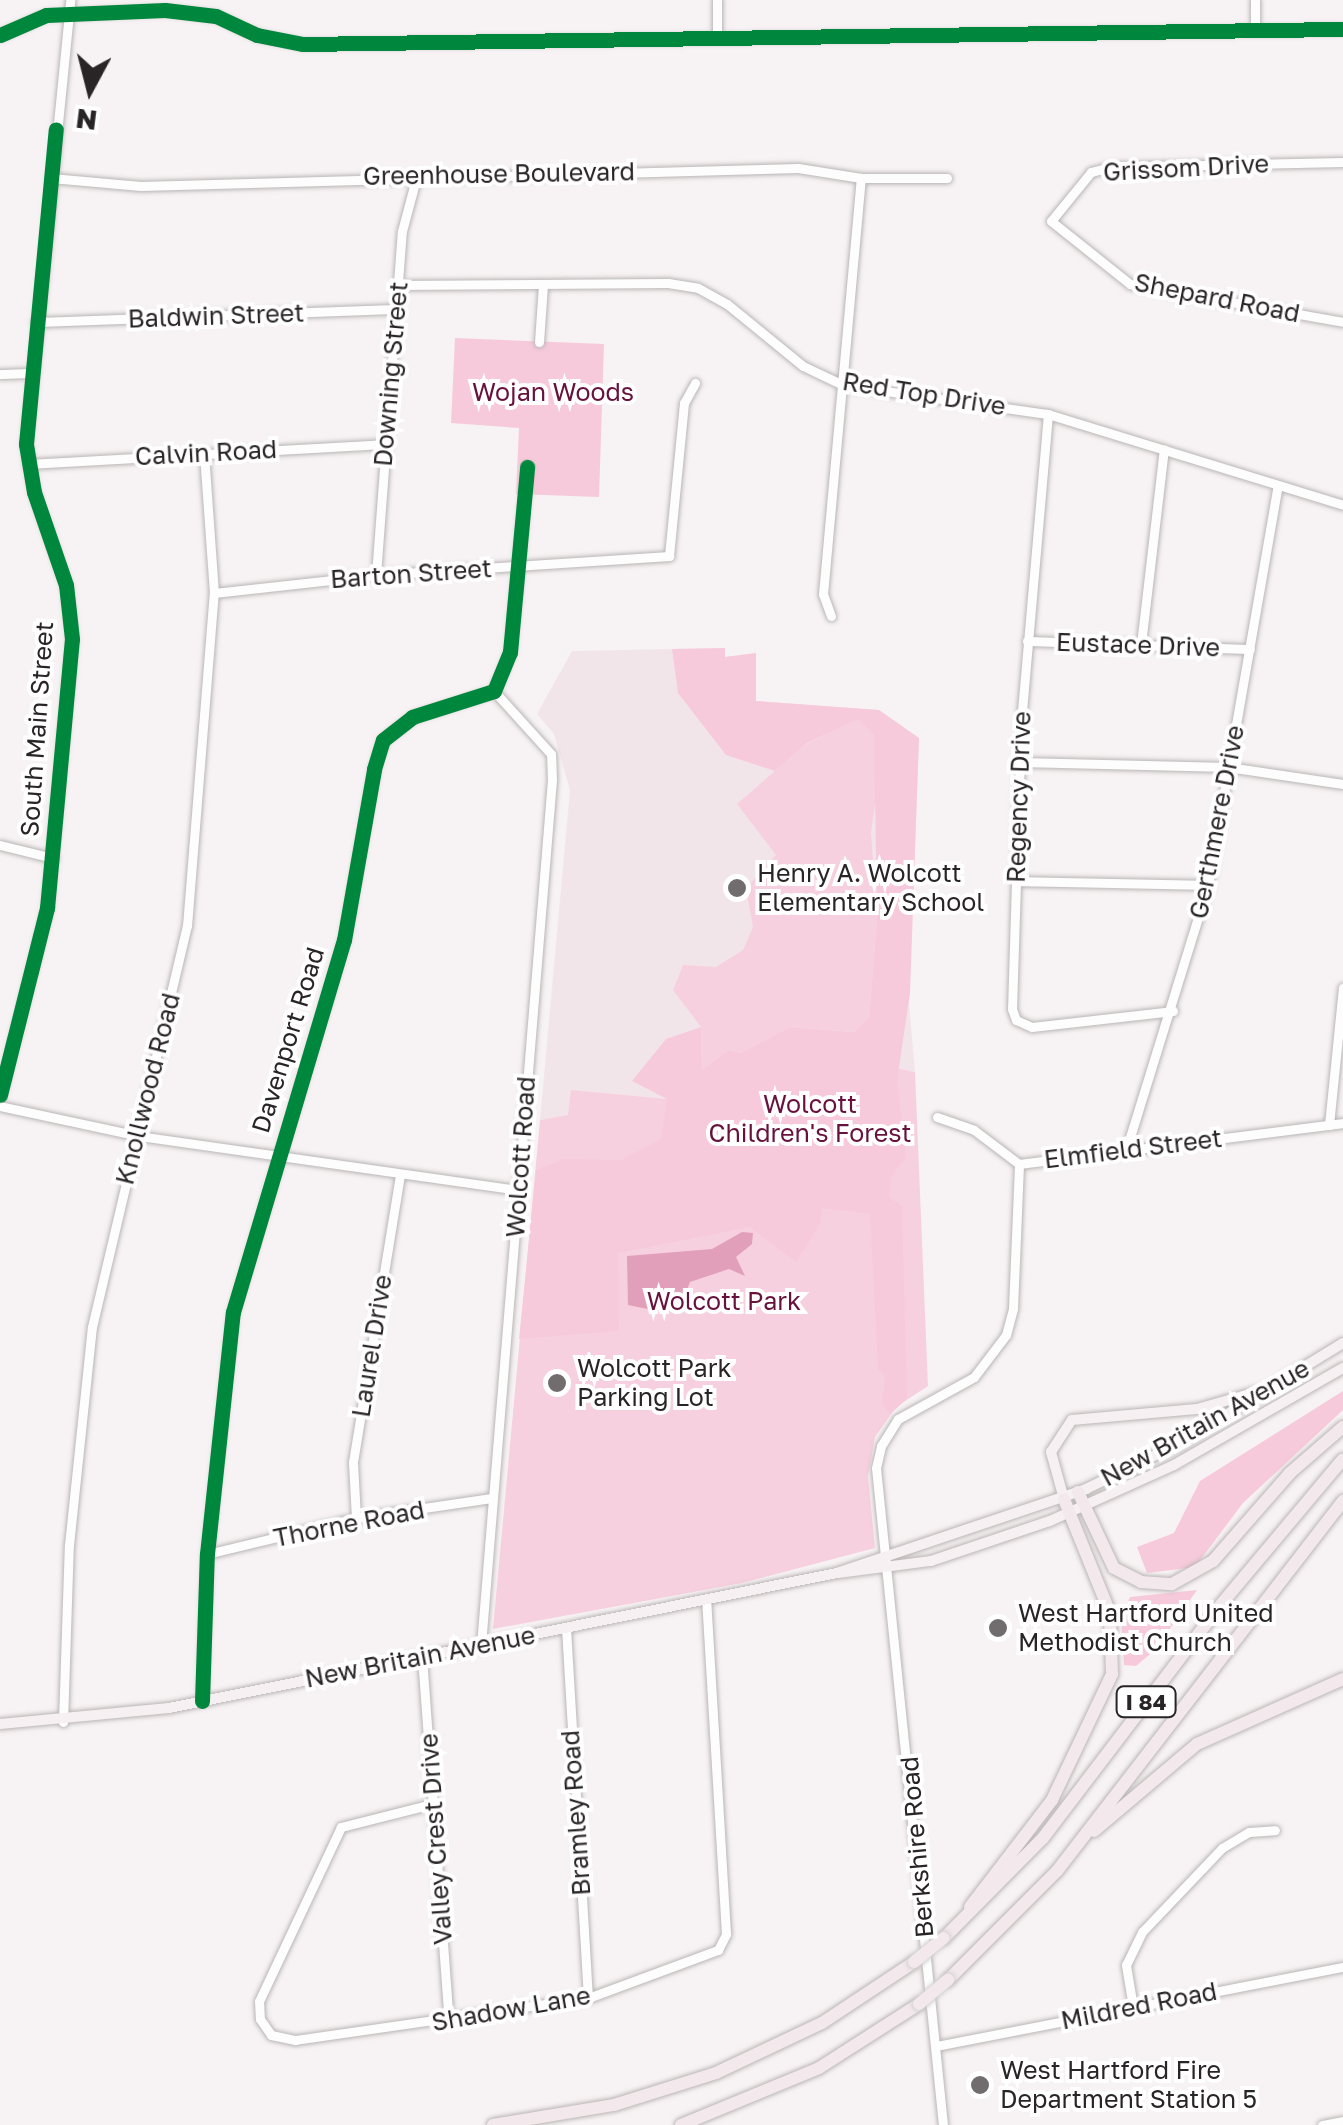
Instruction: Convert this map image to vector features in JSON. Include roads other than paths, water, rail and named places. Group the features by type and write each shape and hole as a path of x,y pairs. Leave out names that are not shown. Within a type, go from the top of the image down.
{"highway":[{"path":"1078,1492 1117,1571 1147,1584 1178,1583 1213,1561 1290,1473 1343,1427"},
{"name":"I 84","path":"493,2125 614,2105 716,2074 813,2028 914,1962 958,1926 1043,1838 1218,1608 1343,1460"},
{"path":"958,1926 1040,1818 1109,1686 1112,1621 1064,1499"},
{"name":"I 84","path":"681,2125 818,2068 919,2004 1019,1914 1084,1837 1343,1501"},
{"path":"1084,1837 1186,1750 1343,1679"}],"main road":[{"name":"New Britain Avenue","path":"0,1724 63,1722 202,1701 837,1573 1064,1499 1276,1386 1343,1343"},
{"name":"New Britain Avenue","path":"837,1573 891,1570 1070,1513 1174,1465 1343,1368"},
{"path":"1064,1499 1050,1452 1072,1420 1204,1408 1276,1386"}],"street":[{"name":"South Main Street","path":"0,1094 36,972 53,858 72,628 66,585 28,464 31,374 70,0"},
{"path":"716,0 717,38"},
{"path":"1255,0 1255,30"},
{"path":"0,35 36,18 192,11 304,44 1343,28"},
{"name":"Grissom Drive","path":"1051,221 1091,172 1110,167 1343,162"},
{"name":"Greenhouse Boulevard","path":"52,178 141,186 417,174 798,168 862,178 947,178"},
{"name":"Downing Street","path":"376,574 402,231 417,174"},
{"path":"831,616 824,594 862,178"},
{"name":"Shepard Road","path":"1051,221 1130,284 1343,322"},
{"name":"Red Top Drive","path":"400,286 668,283 698,288 728,304 803,366 844,384 1048,414 1343,504"},
{"path":"539,342 543,285"},
{"name":"Baldwin Street","path":"36,322 396,309"},
{"path":"0,374 31,374"},
{"name":"Barton Street","path":"214,593 376,574 668,556 684,403 694,383"},
{"name":"Regency Drive","path":"1048,414 1020,762 1016,1020 1032,1028 1173,1011"},
{"name":"Calvin Road","path":"28,464 384,444"},
{"path":"1142,644 1164,449"},
{"name":"Knollwood Road","path":"63,1722 68,1545 88,1358 107,1249 140,1136 187,926 214,593 204,453"},
{"path":"494,691 510,652 527,467"},
{"name":"Gerthmere Drive","path":"1126,1150 1173,1011 1208,885 1278,485"},
{"name":"Eustace Drive","path":"1027,641 1250,649"},
{"name":"Davenport Road","path":"202,1701 207,1554 233,1312 344,940 384,740 412,717 494,691"},
{"name":"Wolcott Road","path":"481,1645 552,767 551,754 531,724 494,691"},
{"path":"1020,762 1228,767 1343,784"},
{"path":"0,844 53,858"},
{"path":"1016,881 1208,885"},
{"path":"1329,1125 1343,988"},
{"path":"0,1106 140,1136 518,1190"},
{"name":"Elmfield Street","path":"937,1117 974,1130 1018,1164 1343,1124"},
{"name":"Berkshire Road","path":"943,2125 891,1570 877,1481 880,1446 907,1412 974,1377 1006,1335 1013,1308 1018,1164"},
{"name":"Laurel Drive","path":"356,1518 353,1462 400,1175"},
{"name":"Thorne Road","path":"207,1554 356,1518 492,1498"},
{"name":"Shadow Lane","path":"432,1804 342,1826 258,2013 271,2035 288,2040 448,2021 588,1998 707,1955 726,1939 706,1600"},
{"name":"Bramley Road","path":"566,1628 588,1998"},
{"name":"Valley Crest Drive","path":"422,1657 448,2021"},
{"path":"1133,2008 1126,1965 1142,1932 1222,1848 1249,1832 1275,1830"},
{"name":"Mildred Road","path":"936,2046 1343,1967"},
{"path":"1322,2125 1343,2121"}],"place":[{"name":"Henry A. Wolcott Elementary School","path":"737,888"},
{"name":"Wolcott Park Parking Lot","path":"557,1383"},
{"name":"West Hartford United Methodist Church","path":"998,1628"},
{"name":"West Hartford Fire Department Station 5","path":"980,2085"}],"park label":[{"name":"Wojan Woods","path":"553,392"},
{"name":"Wolcott Children's Forest","path":"810,1120"},
{"name":"Wolcott Park","path":"724,1301"}]}
